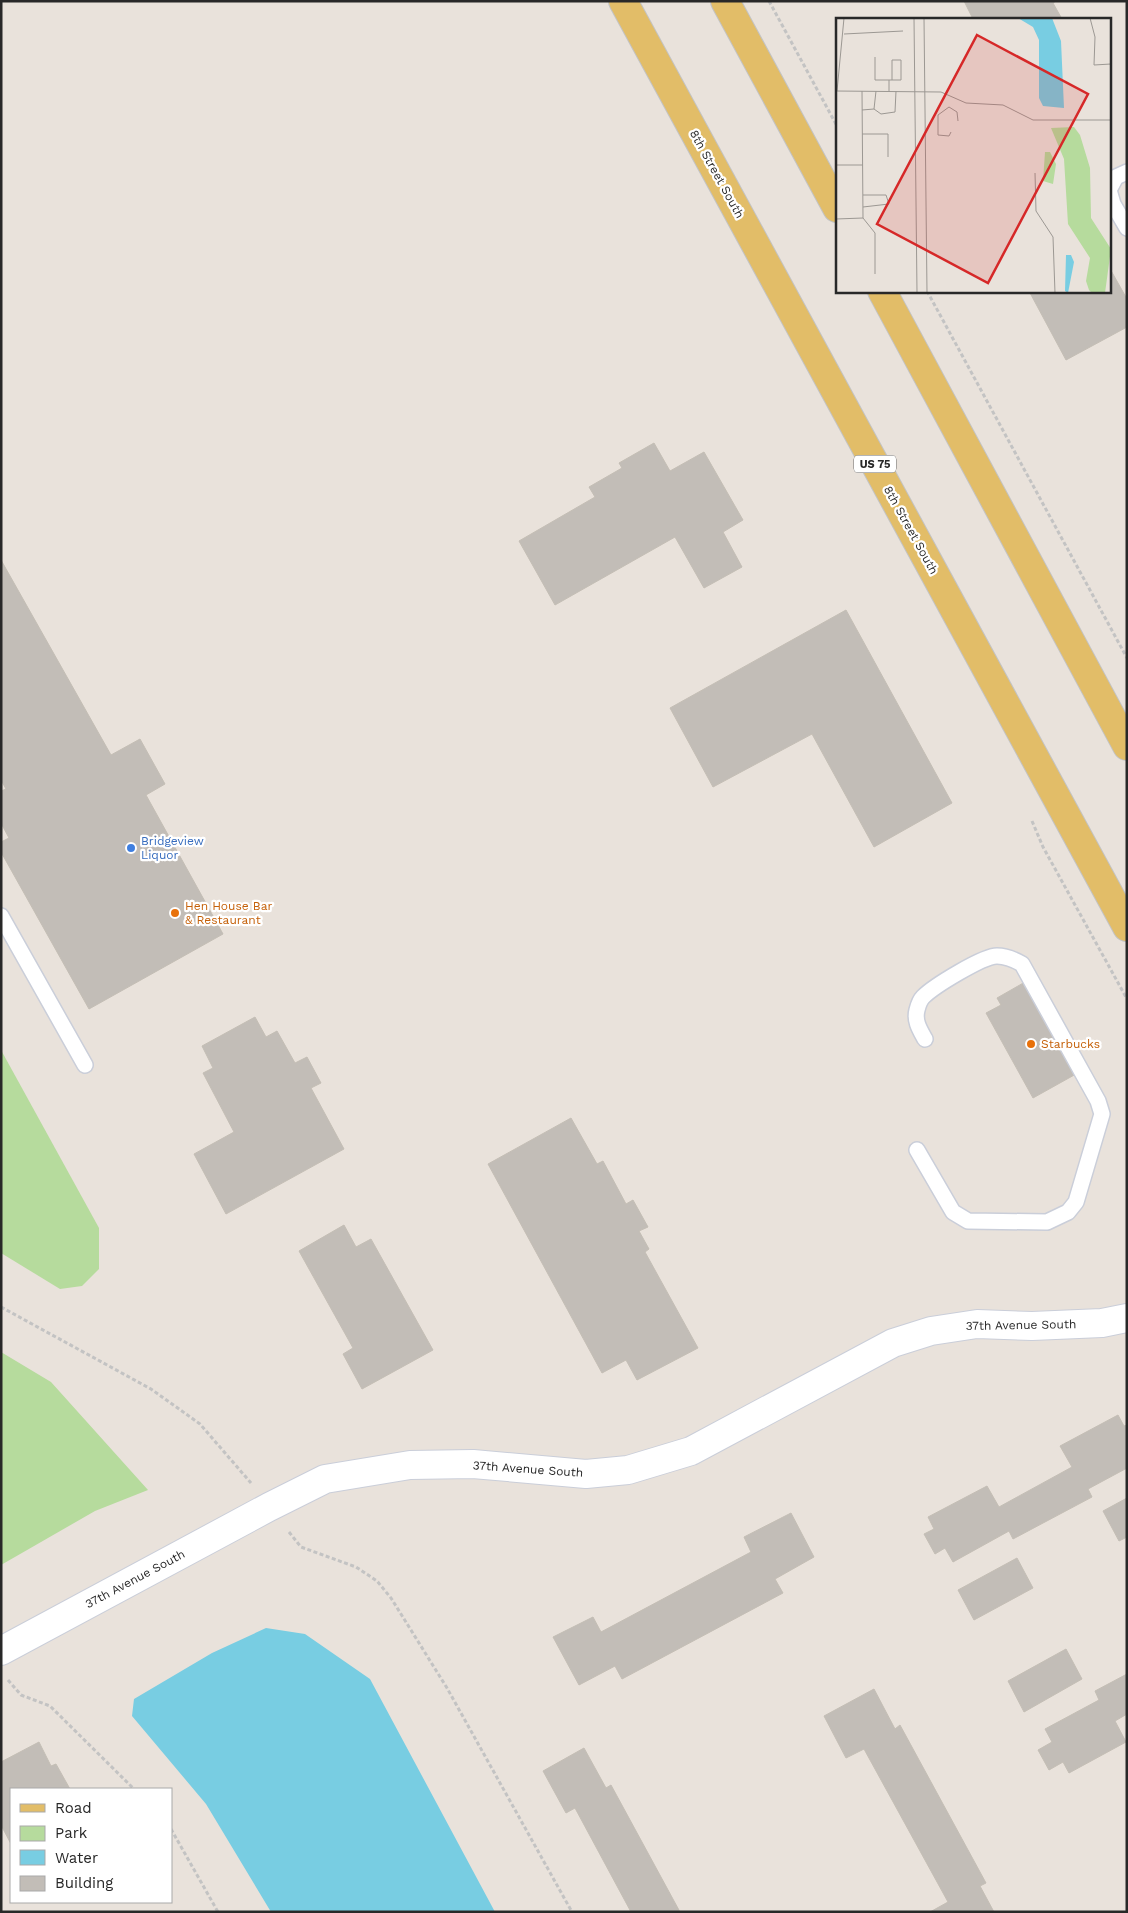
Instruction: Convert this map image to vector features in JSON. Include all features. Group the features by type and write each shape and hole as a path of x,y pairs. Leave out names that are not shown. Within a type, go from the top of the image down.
{"main road":[{"name":"8th Street South","path":"623,1 1127,927"},
{"path":"725,1 836,206"},
{"path":"883,292 1127,746"}],"street":[{"name":"37th Avenue South","path":"1,1652 269,1507 326,1479 410,1465 473,1464 586,1474 628,1470 692,1451 893,1343 931,1331 977,1324 1032,1326 1102,1323 1127,1318"}],"lane":[{"path":"1110,188 1116,177 1127,172"},
{"path":"1110,194 1113,204 1127,228"},
{"path":"1,916 85,1065"},
{"path":"917,1150 953,1212 961,1218 968,1220 1047,1222 1060,1217 1076,1202 1102,1114 1098,1101 1022,964 1012,958 996,956 984,960 931,990 922,998 916,1011 916,1023 924,1039"}],"path":[{"path":"768,1 836,124"},
{"path":"928,292 1127,658"},
{"path":"1,1307 151,1389 200,1424 243,1473"},
{"path":"301,1547 356,1567 377,1581 391,1598 447,1688 572,1912"},
{"path":"1,1678 11,1681 21,1695 50,1706 133,1788"},
{"path":"172,1830 176,1834 218,1912"}],"green space":[{"path":"1,1050 99,1228 99,1269 82,1286 60,1289 1,1253"},
{"path":"1,1352 51,1382 148,1490 95,1511 1,1565"}],"water":[{"path":"266,1628 305,1634 370,1679 495,1912 271,1912 206,1804 132,1716 134,1699 212,1653"}],"building":[{"path":"964,1 1056,1 1053,3 1061,18 972,18"},
{"path":"1110,269 1127,299 1127,327 1066,360 1030,292 1110,292"},
{"path":"654,443 670,471 704,452 743,520 723,532 742,567 704,588 675,537 555,605 519,541 595,497 589,487 622,468 619,463"},
{"path":"1,560 111,755 140,739 165,784 146,795 223,934 89,1009 1,852 1,842 9,838 1,823 1,791 6,789 1,780"},
{"path":"846,610 952,803 874,847 812,734 713,787 670,708"},
{"name":"Starbucks","path":"1025,982 1076,1074 1033,1098 986,1013 1001,1005 997,998"},
{"path":"255,1017 266,1037 277,1031 295,1063 307,1057 321,1083 311,1088 344,1149 226,1214 194,1154 234,1132 203,1073 213,1068 202,1046"},
{"path":"571,1118 597,1164 603,1161 626,1204 633,1200 648,1227 639,1231 649,1249 645,1252 698,1348 637,1380 626,1360 602,1373 488,1164"},
{"path":"344,1225 356,1247 371,1239 433,1350 362,1389 343,1354 353,1348 299,1251"},
{"path":"1118,1415 1124,1426 1127,1425 1127,1468 1088,1489 1092,1497 1013,1539 1009,1531 953,1562 945,1548 935,1554 924,1534 934,1529 928,1517 987,1486 999,1507 1072,1467 1060,1446"},
{"path":"1127,1498 1127,1537 1119,1541 1103,1511"},
{"path":"791,1513 814,1557 775,1579 783,1593 622,1679 615,1666 579,1685 553,1637 593,1617 601,1632 751,1552 744,1537"},
{"path":"1017,1558 1033,1588 974,1620 958,1590"},
{"path":"1066,1649 1082,1679 1024,1712 1008,1681"},
{"path":"1127,1674 1127,1714 1115,1721 1126,1742 1069,1773 1063,1762 1049,1770 1038,1750 1052,1742 1045,1729 1099,1700 1095,1691"},
{"path":"874,1689 895,1729 900,1725 986,1883 980,1886 994,1912 930,1912 948,1902 864,1749 846,1758 824,1716"},
{"path":"39,1742 51,1766 56,1764 69,1788 10,1788 10,1842 1,1825 1,1762"},
{"path":"584,1748 606,1788 611,1785 680,1912 631,1912 575,1808 566,1813 543,1771"}],"place":[{"name":"Bridgeview Liquor","path":"131,848"},
{"name":"Hen House Bar & Restaurant","path":"175,913"},
{"name":"Starbucks","path":"1031,1044"}]}
